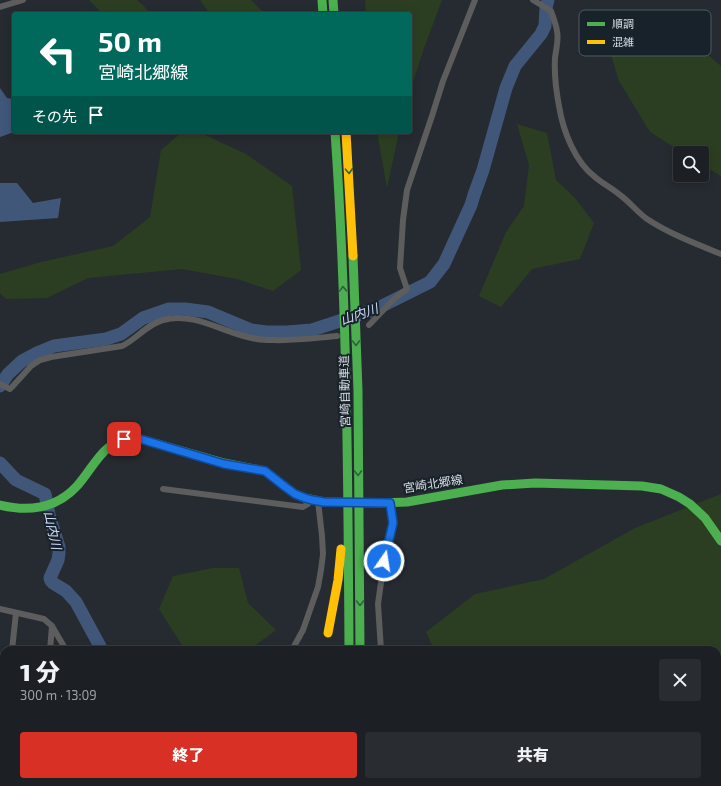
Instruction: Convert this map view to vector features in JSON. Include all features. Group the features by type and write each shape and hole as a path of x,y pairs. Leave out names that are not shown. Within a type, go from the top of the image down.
{"main road":[{"path":"322,0 323,12"},
{"path":"333,0 334,12"},
{"name":"宮崎自動車道","path":"335,134 342,239 347,434 349,646"},
{"name":"宮崎自動車道","path":"346,134 355,282 358,393 360,646"},
{"path":"328,633 341,556 342,459 347,434"},
{"name":"宮崎北郷線","path":"0,505 8,508 20,509 36,508 53,503 68,495 77,486 99,455 113,444 124,439 137,438 224,464 265,471 295,494 318,501 385,503 407,502 502,485 535,483 642,486 660,489 678,496 695,508 705,518 721,541"}],"street":[{"path":"0,7 23,0"},
{"path":"369,325 395,298 408,289 400,268 406,190 443,81 476,0"},
{"path":"532,0 551,11 557,31 558,41 554,71 559,108 569,142 584,166 595,177 622,196 647,219 680,238 721,254"},
{"path":"0,384 10,389 31,366 40,360 122,346 129,343 142,331 155,323 164,320 179,318 196,320 211,324 241,336 258,340 290,341 336,336"},
{"path":"163,489 303,506 318,501 323,542 321,570 318,587 303,630 294,646"},
{"path":"381,646 378,604 384,561 393,523 385,503"},
{"path":"0,609 44,619 52,626 64,646"},
{"path":"12,646 16,612"},
{"path":"50,646 52,626"}],"green space":[{"path":"89,0 137,0 149,12 101,12"},
{"path":"200,0 251,0 263,12 209,12"},
{"path":"365,0 442,0 412,86 412,12 366,12"},
{"path":"611,56 709,56 721,66 721,176 709,169 709,146 673,147 650,132 619,81"},
{"path":"517,124 547,133 556,180 575,198 594,223 580,259 532,269 501,307 479,296 506,232 524,206 529,165"},
{"path":"180,134 203,134 246,154 292,186 301,270 273,291 237,279 182,269 88,278 47,298 6,299 0,293 0,274 41,262 113,246 150,217 161,150"},
{"path":"377,134 399,134 387,188"},
{"path":"721,494 721,646 432,646 426,632 475,594 544,579 635,528"},
{"path":"213,568 239,568 248,603 276,630 254,646 182,646 159,609 173,576"}],"water":[{"path":"0,88 7,98 12,99 12,133 0,137"},
{"path":"0,183 17,183 33,203 61,198 58,218 0,222"}],"waterway":[{"name":"山内川","path":"0,386 8,374 22,361 37,353 54,346 106,339 121,334 143,318 169,309 185,309 208,312 251,330 266,332 312,330 376,309 430,282 444,264 471,205 483,170 506,88 515,66 541,34 545,26 548,0"},
{"name":"山内川","path":"0,463 16,480 45,494 49,515 59,547 58,560 50,578 51,581 66,591 76,602 100,646"}],"traffic: fast":[{"path":"322,0 323,12"},
{"path":"333,0 334,12"},
{"path":"335,134 344,326 349,646"},
{"path":"353,256 358,391 360,646"},
{"path":"0,505 32,508 42,507 60,500 77,486 101,454 108,448 125,439 137,438 224,463 265,471 295,494 324,502"},
{"path":"380,503 407,502 502,485 535,483 642,486 661,489 690,504 705,518 721,541"},
{"path":"324,502 380,503"}],"traffic: slow":[{"path":"346,134 353,256"},
{"path":"328,633 338,580 341,549"}],"route":[{"path":"124,439 137,438 224,464 265,471 295,494 312,500 324,502 390,503 393,523 384,561"}]}
